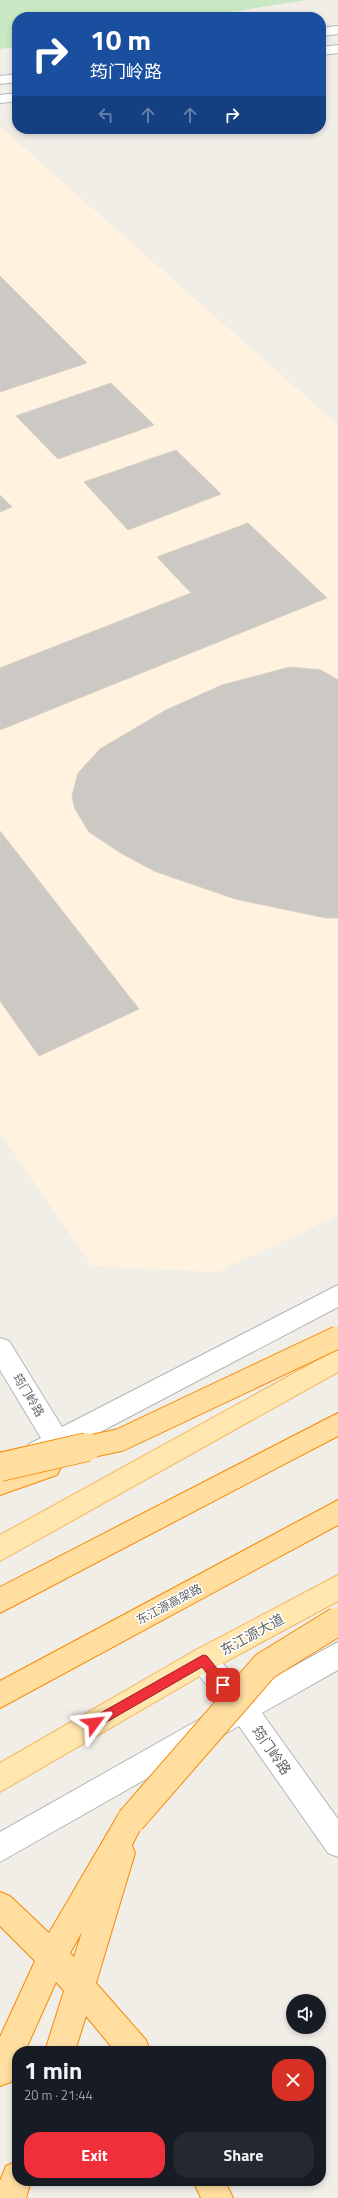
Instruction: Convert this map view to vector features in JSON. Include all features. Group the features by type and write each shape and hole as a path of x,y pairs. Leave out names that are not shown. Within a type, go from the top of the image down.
{"highway":[{"path":"0,1484 120,1440 338,1337"},
{"path":"0,1601 338,1424"},
{"path":"0,1467 120,1440"},
{"name":"东江源高架路","path":"0,1695 338,1512"},
{"path":"0,2071 56,1948 131,1820 265,1666 338,1621"},
{"path":"62,2046 131,1820"},
{"path":"0,1906 63,1967 131,2046"},
{"path":"10,2198 14,2186"},
{"path":"211,2186 217,2198"}],"main road":[{"path":"0,1549 338,1360"},
{"name":"东江源大道","path":"0,1778 203,1660 338,1587"}],"street":[{"path":"326,31 338,30"},
{"path":"326,50 338,49"},
{"path":"0,80 12,79"},
{"path":"0,99 12,98"},
{"path":"0,1471 338,1295"},
{"name":"筠门岭路","path":"0,1348 58,1442"},
{"path":"0,1848 338,1655"},
{"name":"筠门岭路","path":"203,1660 244,1710 338,1843"}],"shaded area":[{"path":"0,127 338,425 338,1215 217,1272 92,1266 0,1133"}],"green space":[{"path":"0,0 307,0 231,12 12,12 12,48 0,49"}],"building":[{"path":"0,276 87,363 0,392"},
{"path":"111,383 154,425 58,459 16,416"},
{"path":"176,450 221,494 128,530 84,482"},
{"path":"0,495 12,507 0,512"},
{"path":"248,523 327,598 0,730 0,668 191,593 157,557"},
{"path":"290,667 321,670 338,680 338,918 326,918 235,899 154,871 119,852 89,832 75,809 72,796 78,773 100,749 166,710 222,685"},
{"path":"0,831 139,1009 39,1056 0,1001"}],"route":[{"path":"94,1723 203,1660 223,1685"}]}
